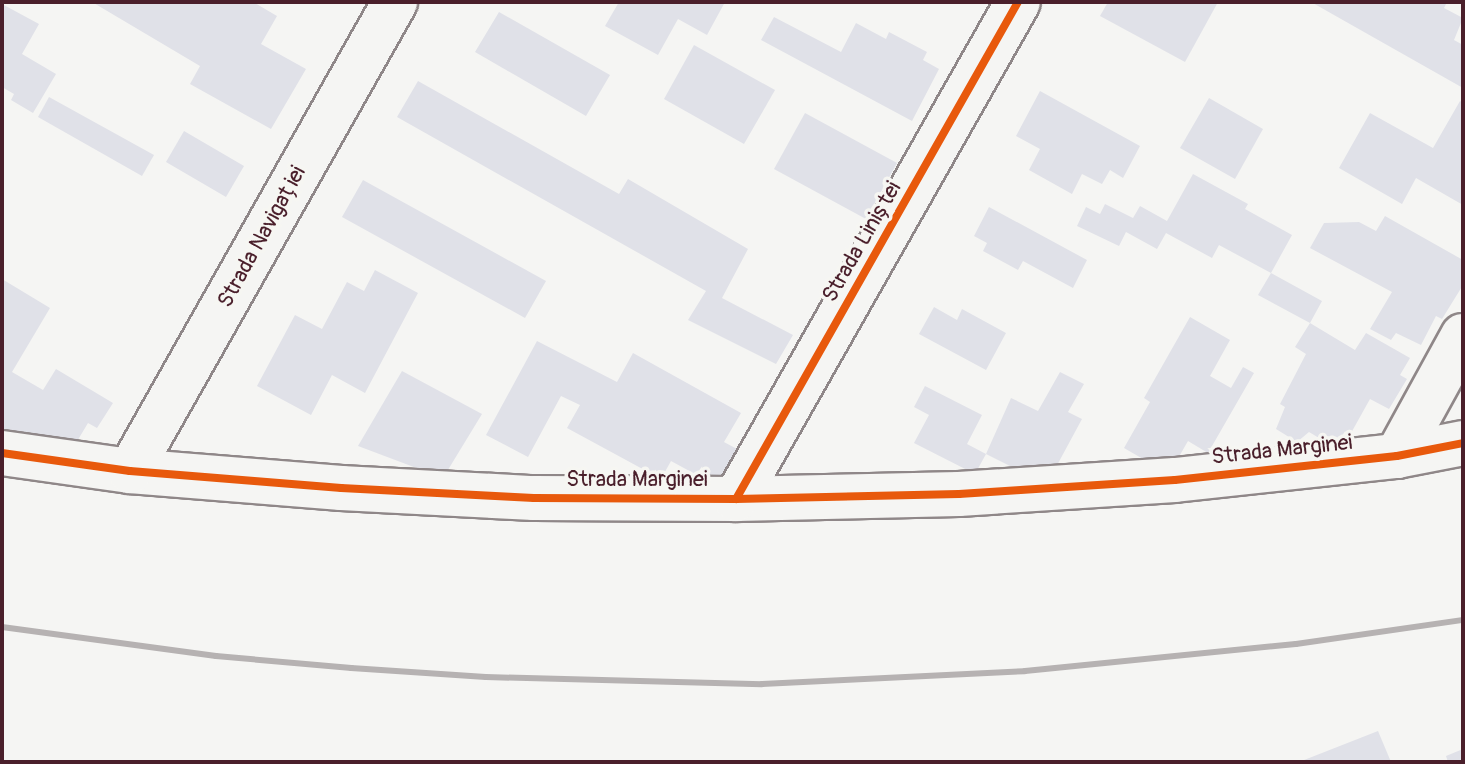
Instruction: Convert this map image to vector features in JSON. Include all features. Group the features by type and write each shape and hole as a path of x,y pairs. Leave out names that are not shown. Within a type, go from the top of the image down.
{"street":[{"name":"Strada Navigației","path":"130,471 395,2"},
{"name":"Strada Liniștei","path":"736,499 1018,2"},
{"path":"1397,456 1463,336"},
{"name":"Strada Marginei","path":"2,453 130,471 341,488 534,498 736,499 959,494 1175,480 1397,456 1463,443"}],"building":[{"path":"92,2 253,2 277,16 261,44 306,69 271,129 190,84 200,66"},
{"path":"619,2 725,2 707,35 678,19 658,55 605,26"},
{"path":"1108,2 1218,2 1185,62 1100,16"},
{"path":"1311,2 1447,2 1444,8 1463,18 1454,40 1463,45 1463,88"},
{"path":"2,4 39,24 22,54 56,74 33,113 11,100 14,94 2,87"},
{"path":"499,12 610,75 586,116 475,52"},
{"path":"774,17 841,52 856,23 886,39 889,32 927,52 923,60 939,69 912,121 761,40"},
{"path":"694,45 775,90 744,144 664,99"},
{"path":"418,81 619,194 628,179 748,249 722,298 793,335 776,364 688,320 706,291 397,117"},
{"path":"1040,91 1140,146 1123,178 1110,170 1102,184 1082,174 1072,194 1029,170 1040,149 1016,136"},
{"path":"49,97 154,155 142,176 38,117"},
{"path":"1209,98 1263,129 1235,179 1180,148"},
{"path":"1460,101 1463,103 1463,205 1416,178 1402,204 1339,168 1370,113 1433,148"},
{"path":"805,113 897,163 866,219 774,169"},
{"path":"184,131 244,166 226,197 166,162"},
{"path":"1193,174 1248,204 1245,209 1292,235 1271,273 1219,245 1212,258 1166,233 1157,249 1126,232 1119,246 1077,226 1086,207 1100,214 1105,204 1133,218 1140,206 1167,221"},
{"path":"363,180 546,281 525,318 342,217"},
{"path":"989,207 1087,260 1073,288 1023,261 1018,270 983,251 987,243 974,236"},
{"path":"1385,216 1463,260 1463,285 1442,319 1436,316 1421,345 1396,333 1391,340 1370,329 1392,292 1310,248 1324,223 1359,222 1376,231"},
{"path":"375,270 418,293 365,393 332,375 311,415 257,386 295,315 322,329 347,282 364,291"},
{"path":"1271,273 1322,301 1310,323 1258,295"},
{"path":"2,279 50,308 12,372 43,390 56,369 113,403 97,428 88,423 70,453 2,437"},
{"path":"934,307 957,320 962,309 1006,333 986,370 919,334"},
{"path":"1190,317 1230,340 1210,376 1231,388 1243,367 1254,373 1208,453 1188,441 1169,474 1124,448 1150,402 1144,398"},
{"path":"1310,323 1355,350 1366,333 1410,358 1400,375 1407,379 1389,409 1370,399 1341,451 1309,432 1297,442 1276,429 1285,407 1280,404 1306,354 1295,347"},
{"path":"537,341 617,382 633,353 741,413 724,442 750,456 730,493 671,461 661,479 567,428 580,405 561,396 528,457 486,435"},
{"path":"402,371 482,414 443,478 358,446"},
{"path":"1060,372 1084,384 1068,412 1082,419 1055,469 1032,477 986,454 1011,398 1038,411"},
{"path":"925,386 982,415 967,444 986,454 975,474 914,443 929,415 914,407"},
{"path":"1378,731 1391,762 1299,762"},
{"path":"1463,749 1463,762 1448,762 1446,756"}],"railway":[{"path":"2,627 216,656 351,668 486,677 762,684 1025,671 1296,644 1463,620"}],"cycle path":[{"path":"736,499 1018,2"},
{"path":"2,453 130,471 341,488 534,498 736,499 959,494 1175,480 1397,456 1463,443"}]}
